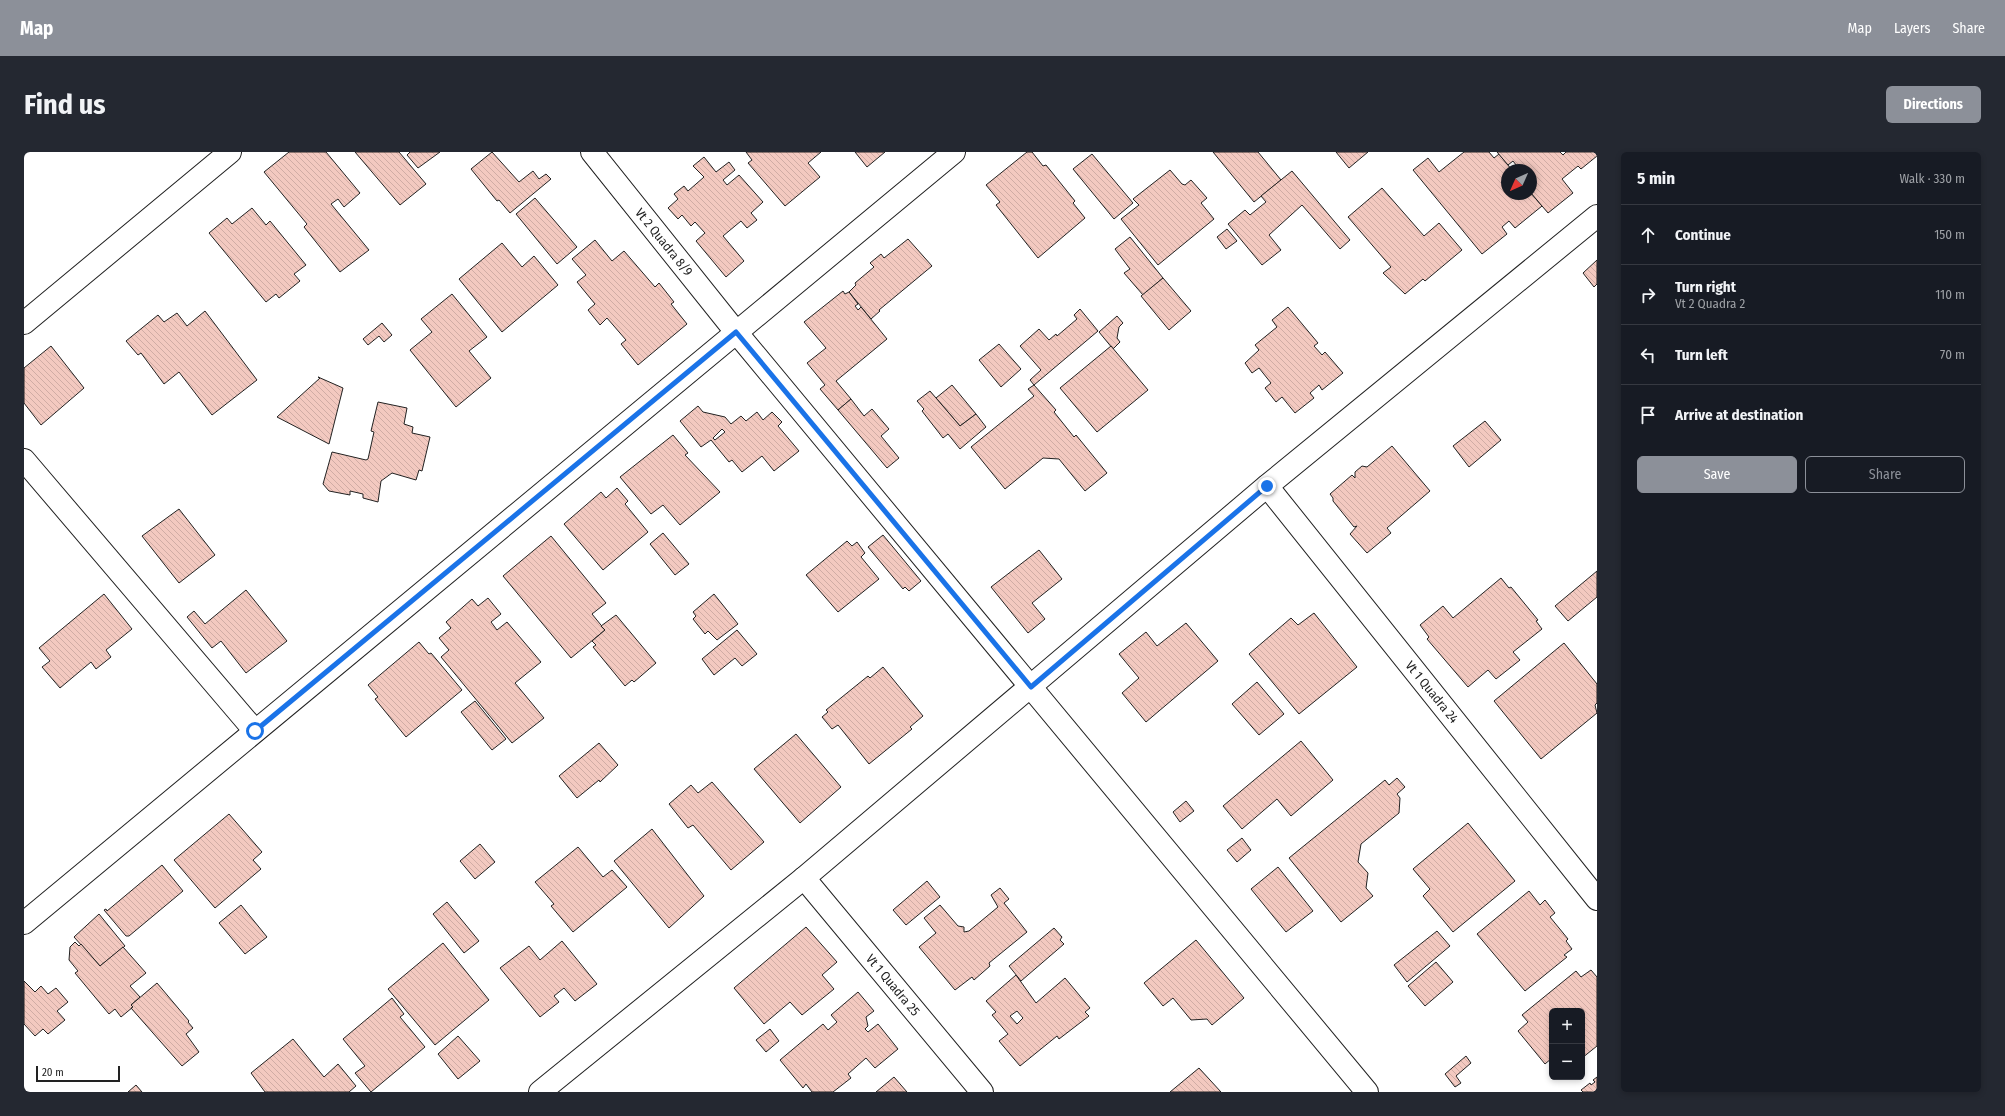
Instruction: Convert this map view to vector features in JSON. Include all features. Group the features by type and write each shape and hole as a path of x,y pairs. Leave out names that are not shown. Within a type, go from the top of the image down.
{"street":[{"path":"24,323 230,152"},
{"name":"Vt 2 Quadra 8/9","path":"592,152 736,332 1367,1092"},
{"path":"24,923 954,152"},
{"path":"540,1092 804,878 1267,486 1597,216"},
{"path":"24,460 255,731"},
{"name":"Vt 1 Quadra 24","path":"1267,486 1597,899"},
{"name":"Vt 1 Quadra 25","path":"804,878 982,1092"}],"building":[{"path":"289,152 326,152 360,193 344,207 338,199 331,204 369,250 340,272 304,227 307,224 264,172"},
{"path":"355,152 399,152 426,184 400,205"},
{"path":"410,152 440,152 418,168 407,155"},
{"path":"492,152 519,182 533,171 539,179 546,174 551,179 510,213 499,200 497,201 471,169"},
{"path":"746,152 821,152 808,163 820,177 785,206 748,163 752,160"},
{"path":"855,152 885,152 867,167"},
{"path":"1027,152 1032,152 1043,166 1046,165 1075,201 1073,203 1085,218 1038,258 996,205 1000,202 986,185"},
{"path":"1213,152 1258,152 1281,180 1254,202"},
{"path":"1336,152 1368,152 1349,168"},
{"path":"1464,152 1489,152 1494,158 1499,154 1507,164 1501,164 1501,200 1537,200 1542,206 1515,228 1509,221 1502,227 1507,234 1482,254 1413,170 1428,158 1439,172"},
{"path":"1497,152 1560,152 1563,155 1566,152 1597,152 1597,156 1581,169 1578,166 1562,179 1573,193 1548,213 1537,200 1537,164 1515,164 1513,161 1507,164"},
{"path":"1092,154 1133,203 1114,219 1073,169"},
{"path":"704,157 716,172 729,162 735,170 723,180 727,185 739,175 763,202 751,213 757,220 747,228 741,221 723,236 744,261 726,277 696,241 705,233 695,222 691,226 682,215 678,219 668,208 678,199 674,194 684,186 688,191 704,177 693,166"},
{"path":"1170,170 1182,184 1185,185 1191,180 1207,198 1201,203 1214,219 1158,265 1121,219 1139,205 1133,199"},
{"path":"1292,171 1350,240 1340,249 1302,205 1269,235 1281,250 1262,265 1228,224 1245,210 1250,215 1266,202 1261,196"},
{"path":"1382,188 1424,236 1439,223 1462,250 1425,281 1423,279 1405,294 1383,273 1391,267 1348,217"},
{"path":"535,198 577,247 557,264 516,214"},
{"path":"252,208 266,225 270,221 306,265 294,274 300,281 279,298 276,294 266,302 209,233 227,218 232,224"},
{"path":"1227,229 1237,241 1226,249 1217,237"},
{"path":"1130,237 1163,278 1143,295 1124,273 1130,269 1115,249"},
{"path":"908,239 932,266 879,310 880,311 871,319 849,292 856,285 855,283 874,267 870,263 881,254 884,258"},
{"path":"595,240 612,261 624,251 655,287 659,283 674,302 671,304 687,324 638,365 621,344 626,340 607,318 600,325 588,310 595,304 577,282 586,275 572,259"},
{"path":"502,243 522,267 534,256 558,285 502,332 459,279"},
{"path":"1597,260 1597,284 1594,287 1583,273"},
{"path":"1163,278 1191,311 1169,330 1141,296"},
{"path":"843,291 845,294 849,292 858,304 855,306 858,310 861,307 887,339 836,381 851,399 838,410 820,389 825,385 807,363 826,348 804,322"},
{"path":"452,294 487,337 469,351 491,378 456,407 410,350 432,332 421,319"},
{"path":"1288,307 1318,343 1314,346 1322,355 1325,352 1343,373 1322,390 1319,385 1310,393 1314,398 1295,413 1282,397 1276,402 1265,388 1271,383 1259,368 1252,373 1245,363 1259,350 1255,345 1277,327 1272,320"},
{"path":"1080,309 1098,331 1034,385 1030,380 1041,370 1020,346 1039,329 1049,340 1056,334 1057,336 1077,319 1074,315"},
{"path":"205,311 257,380 212,415 179,372 164,384 141,353 138,355 126,341 158,315 164,322 177,313 187,326"},
{"path":"1117,316 1123,323 1119,327 1117,338 1120,342 1113,349 1099,332"},
{"path":"382,323 392,335 384,342 379,336 368,345 363,339"},
{"path":"999,344 1021,369 1001,387 979,360"},
{"path":"51,346 84,388 41,425 24,403 24,368"},
{"path":"1111,346 1148,390 1097,432 1060,388"},
{"path":"318,377 343,388 329,444 277,417 320,378"},
{"path":"952,385 976,414 960,426 936,398"},
{"path":"1034,385 1056,410 1054,412 1074,437 1076,435 1107,473 1085,491 1059,459 1043,458 1005,489 971,447 1034,396 1028,389"},
{"path":"930,391 960,426 976,414 986,427 960,449 948,434 943,438 922,411 924,409 917,401"},
{"path":"851,399 864,416 872,409 889,429 881,436 899,458 887,468 838,410"},
{"path":"378,402 407,408 404,424 413,427 412,433 430,437 422,471 419,470 416,480 392,473 381,481 378,502 363,498 363,494 350,491 350,495 329,491 323,484 332,452 366,460 368,459 374,432 371,431"},
{"path":"698,406 703,412 725,417 731,424 741,416 746,421 757,412 763,420 772,412 782,422 778,426 799,451 774,471 762,456 742,472 732,460 729,462 711,440 701,447 680,421","holes":["722,429 725,432 715,440 713,438"]},
{"path":"1485,421 1501,440 1469,467 1453,446"},
{"path":"673,435 688,453 685,455 720,492 680,525 663,505 651,514 620,477"},
{"path":"1392,446 1430,491 1387,528 1391,533 1367,553 1350,534 1357,526 1354,527 1333,501 1330,494 1352,475 1355,478 1355,472 1362,466 1367,467"},
{"path":"617,488 628,501 625,504 648,532 603,570 564,524 601,492 606,498"},
{"path":"179,509 215,555 179,583 142,536"},
{"path":"663,533 689,564 675,575 650,544"},
{"path":"883,535 921,581 909,591 905,587 903,589 868,547"},
{"path":"551,536 606,603 592,614 605,630 571,658 503,576"},
{"path":"847,541 852,546 857,542 865,553 861,557 879,579 838,612 806,575"},
{"path":"1039,550 1062,579 1032,603 1045,619 1028,633 991,587"},
{"path":"1597,571 1597,597 1568,621 1555,606"},
{"path":"1501,578 1509,588 1511,587 1538,620 1536,621 1542,629 1513,652 1520,660 1496,679 1488,670 1468,687 1427,639 1429,637 1420,625 1443,606 1453,618"},
{"path":"246,590 287,641 246,673 221,641 212,648 187,617 194,611 205,624"},
{"path":"104,594 132,629 106,650 111,657 96,669 91,662 60,688 42,667 50,661 39,648"},
{"path":"714,594 738,624 717,640 708,631 705,634 693,619 696,616 693,612"},
{"path":"488,598 501,614 491,622 497,630 507,622 541,662 515,683 544,718 512,743 441,657 449,650 439,638 451,628 446,622 472,599 478,606"},
{"path":"1314,613 1357,667 1299,714 1249,654 1291,618 1298,625"},
{"path":"616,615 656,663 634,682 632,680 625,686 593,647 596,645 592,641 605,630 601,626"},
{"path":"1186,623 1218,661 1146,722 1122,693 1139,678 1119,654 1146,632 1157,646"},
{"path":"737,630 757,654 742,666 735,658 714,675 702,659"},
{"path":"419,642 429,654 431,653 462,690 406,737 375,699 378,697 368,685"},
{"path":"1564,643 1597,684 1597,703 1595,705 1597,713 1541,759 1494,701"},
{"path":"883,667 923,716 910,727 912,729 869,764 838,725 832,729 822,717 828,712 826,710 868,676 870,678"},
{"path":"1257,682 1284,714 1259,735 1232,704"},
{"path":"475,701 506,739 492,750 461,712"},
{"path":"796,734 841,787 800,823 754,769"},
{"path":"1301,741 1333,780 1291,816 1277,799 1242,829 1223,806"},
{"path":"599,743 618,765 600,782 599,780 577,798 559,776"},
{"path":"1397,778 1405,787 1397,794 1400,798 1399,813 1361,844 1358,862 1368,873 1366,888 1373,896 1341,922 1289,858 1385,780 1389,785"},
{"path":"712,782 764,842 731,870 693,825 688,828 669,804 691,785 698,793"},
{"path":"1186,801 1194,811 1180,822 1173,812"},
{"path":"229,814 262,852 253,860 261,869 215,908 174,860"},
{"path":"1468,823 1515,881 1453,932 1423,896 1430,889 1413,869"},
{"path":"652,829 704,896 669,928 614,861"},
{"path":"1242,838 1251,850 1237,862 1227,850"},
{"path":"480,844 495,862 475,879 460,861"},
{"path":"578,847 603,877 612,870 627,887 573,932 551,906 554,904 535,882"},
{"path":"162,865 183,891 129,936 126,936 104,910 106,909 107,911"},
{"path":"1278,867 1313,911 1286,932 1251,889"},
{"path":"927,881 940,897 906,925 893,910"},
{"path":"1000,888 1009,899 1004,903 1027,932 989,963 990,966 974,980 972,977 955,990 919,947 936,933 924,918 940,905 958,926 964,927 964,932 969,931 998,907 991,895"},
{"path":"1529,891 1540,905 1545,900 1555,913 1550,917 1568,939 1566,941 1572,949 1564,955 1567,957 1525,991 1477,934"},
{"path":"447,902 479,941 464,953 433,914"},
{"path":"241,905 267,937 245,954 219,923"},
{"path":"99,914 125,946 100,966 74,937"},
{"path":"806,927 837,962 822,975 834,989 802,1015 790,1002 764,1024 734,988"},
{"path":"1054,928 1062,937 1060,940 1064,944 1021,981 1009,966"},
{"path":"1437,931 1450,946 1407,982 1394,965"},
{"path":"1196,940 1244,998 1212,1025 1207,1019 1191,1020 1173,998 1163,1006 1144,983"},
{"path":"562,941 597,984 575,1001 564,988 554,996 559,1002 540,1017 500,968 529,946 540,960"},
{"path":"75,942 79,946 81,944 100,966 123,947 146,973 130,986 140,997 131,1005 133,1007 121,1017 115,1009 109,1014 75,973 78,971 69,960 70,947"},
{"path":"443,943 489,1000 435,1045 388,989"},
{"path":"1436,962 1453,982 1425,1006 1408,986"},
{"path":"1591,970 1597,977 1597,1046 1585,1056 1585,1008 1549,1008 1549,1061 1545,1064 1518,1031 1528,1022 1522,1015 1576,971 1581,977"},
{"path":"1016,975 1036,1003 1065,978 1090,1008 1085,1012 1089,1016 1059,1039 1057,1036 1020,1066 999,1041 1008,1034 992,1015 996,1012 986,1001","holes":["1017,1011 1023,1018 1017,1024 1010,1016"]},
{"path":"24,981 35,992 41,986 48,994 56,988 68,1002 57,1011 65,1020 48,1034 43,1029 35,1036 24,1024"},
{"path":"157,983 189,1021 188,1022 193,1028 186,1034 199,1052 182,1066 131,1008 133,1007 131,1005"},
{"path":"858,992 874,1011 866,1017 868,1026 865,1029 868,1032 878,1024 898,1049 875,1068 866,1058 848,1074 851,1078 833,1092 812,1092 806,1084 803,1088 780,1060 823,1024 828,1030 837,1022 831,1015"},
{"path":"392,998 404,1014 400,1017 425,1047 371,1092 355,1073 365,1066 343,1039"},
{"path":"770,1029 779,1041 766,1052 756,1040"},
{"path":"458,1036 480,1061 458,1079 438,1054"},
{"path":"293,1039 324,1077 338,1064 356,1086 349,1092 265,1092 251,1073"},
{"path":"1466,1056 1471,1063 1456,1076 1461,1083 1455,1087 1445,1074"},
{"path":"1199,1068 1221,1092 1170,1092"},
{"path":"894,1077 907,1092 876,1092"},
{"path":"1597,1077 1597,1092 1583,1092 1581,1090 1590,1083 1591,1085 1595,1082 1593,1080"},
{"path":"136,1085 142,1092 128,1092"}],"route":[{"path":"255,731 736,332 1031,687 1267,486"}]}
